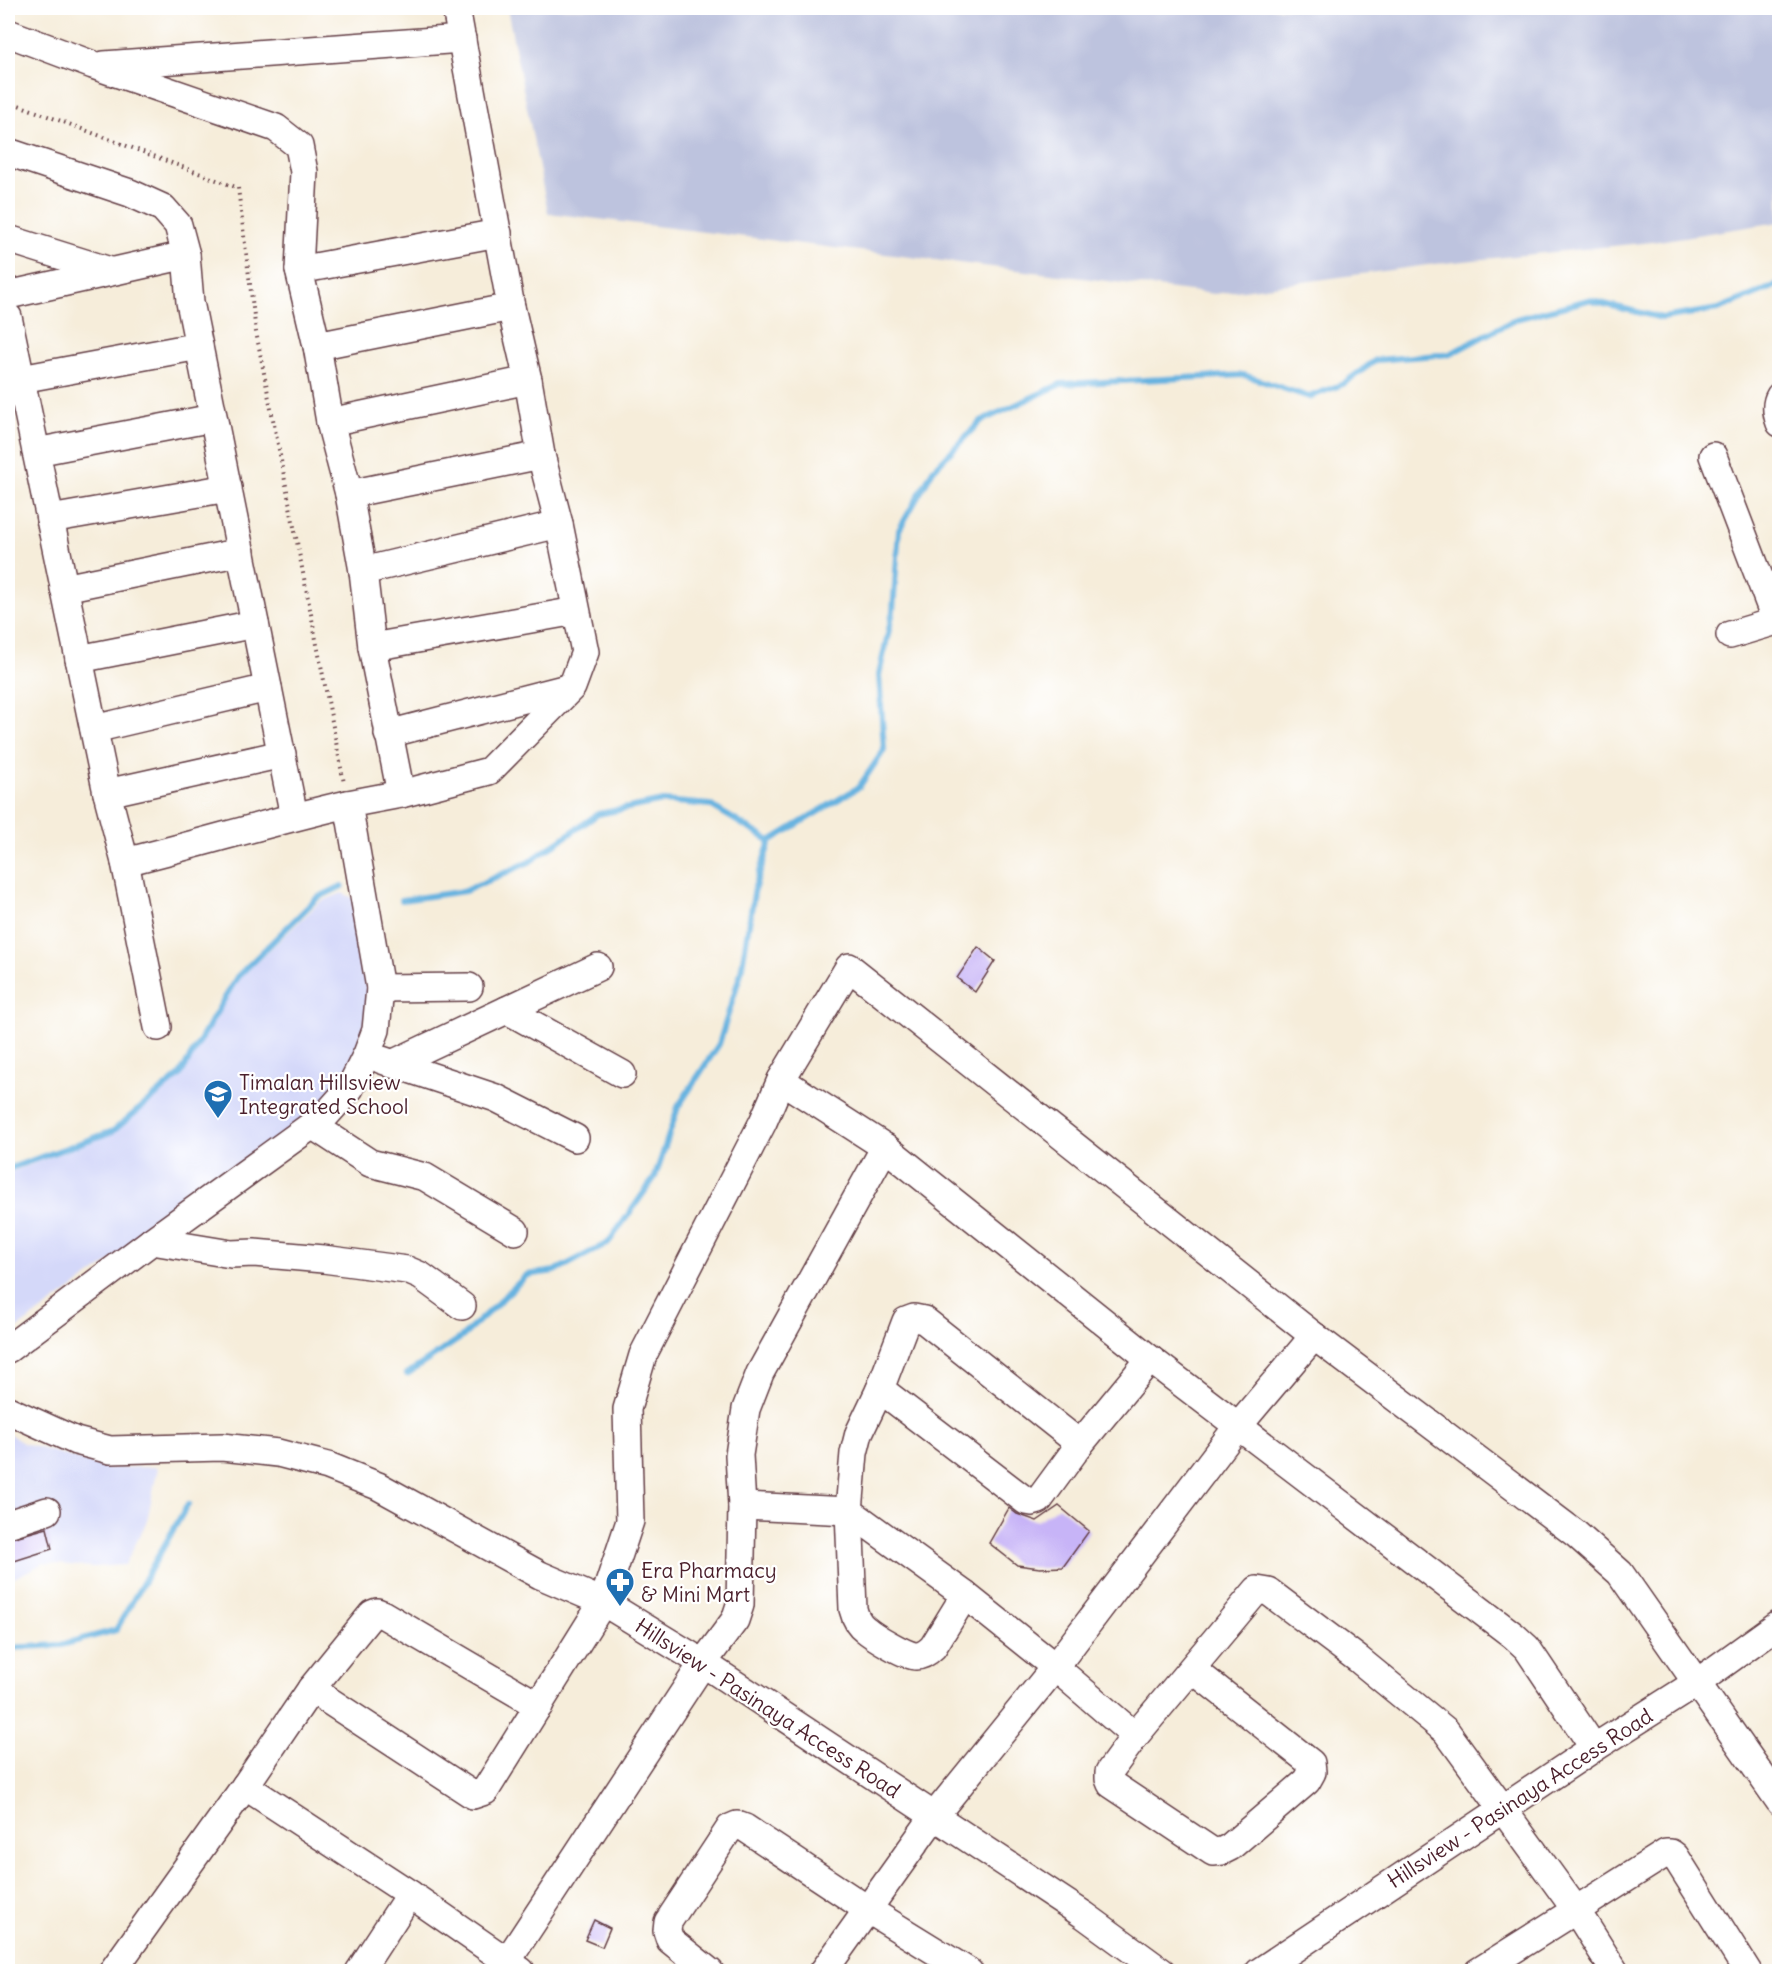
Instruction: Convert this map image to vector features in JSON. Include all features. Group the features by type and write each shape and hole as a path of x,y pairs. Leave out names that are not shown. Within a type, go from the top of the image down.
{"street":[{"path":"125,862 207,842 294,816 401,794 489,771 572,687 585,652 511,307 456,8"},
{"path":"8,33 276,128 299,146 304,172 299,270 318,346 330,422 349,494 363,571 372,647 401,794"},
{"path":"93,65 462,39"},
{"path":"8,152 130,193 163,208 178,225 186,255 189,302 294,816"},
{"path":"299,270 498,233"},
{"path":"8,239 111,272"},
{"path":"8,295 186,255"},
{"path":"318,346 511,307"},
{"path":"8,317 94,729 125,862 158,1027"},
{"path":"21,379 198,346"},
{"path":"330,422 528,380"},
{"path":"1779,396 1777,401 1779,423"},
{"path":"36,452 213,418"},
{"path":"349,494 541,454"},
{"path":"1713,456 1778,620 1730,635"},
{"path":"50,519 228,488"},
{"path":"363,571 559,524"},
{"path":"64,588 240,552"},
{"path":"372,647 576,611"},
{"path":"79,659 255,624"},
{"path":"388,734 572,687"},
{"path":"94,729 268,688"},
{"path":"108,793 282,754"},
{"path":"348,804 380,988 376,1030 380,1059"},
{"path":"8,1349 312,1125 339,1102 359,1073 380,1059 507,1010 598,967"},
{"path":"311,1689 473,1795 485,1791 603,1602 630,1521 627,1409 644,1356 764,1122 782,1080 849,967 1314,1336 1576,1534 1620,1573 1698,1682 1779,1802"},
{"path":"380,988 469,987"},
{"path":"507,1010 622,1074"},
{"path":"380,1059 496,1098 576,1138"},
{"path":"782,1080 885,1147 1150,1359 1521,1641 1594,1748"},
{"path":"312,1125 370,1163 425,1177 515,1231"},
{"path":"245,1785 410,1894 510,1968 703,1664 735,1620 740,1605 742,1506 739,1455 746,1409 760,1373 885,1147"},
{"path":"152,1241 231,1254 254,1253 323,1259 407,1270 421,1276 462,1306"},
{"path":"965,1595 933,1647 926,1654 915,1657 864,1629 856,1620 853,1609 849,1511 854,1453 859,1433 880,1389 906,1321 914,1317 924,1320 1080,1444"},
{"path":"823,1971 935,1815 1055,1667 1238,1426 1314,1336"},
{"path":"880,1389 1026,1502 1032,1503 1039,1500 1080,1444 1150,1359"},
{"name":"Hillsview - Pasinaya Access Road","path":"8,1410 76,1441 110,1450 222,1447 278,1453 328,1466 378,1486 540,1575 603,1602 703,1664 935,1815 1084,1915 1162,1971"},
{"path":"742,1506 849,1511 965,1595 1055,1667 1135,1736"},
{"path":"8,1524 47,1511"},
{"path":"1192,1669 1311,1763 1312,1772 1306,1781 1230,1847 1213,1852 1111,1784 1109,1772 1135,1736 1257,1590 1269,1592 1440,1725 1576,1910 1615,1971"},
{"path":"112,1971 311,1689 372,1614 377,1612 539,1706"},
{"name":"Hillsview - Pasinaya Access Road","path":"1259,1971 1594,1748 1698,1682 1779,1623"},
{"path":"710,1971 670,1940 667,1931 668,1922 730,1828 737,1825 745,1828 867,1909 969,1971"},
{"path":"1478,1971 1666,1853 1671,1853 1748,1971"},
{"path":"358,1971 410,1894"}],"path":[{"path":"8,101 238,188 256,332 348,804"}],"shaded area":[{"path":"507,8 1779,8 1779,222 1652,242 1435,264 1214,294 548,213"},
{"name":"Timalan Hillsview Integrated School","path":"342,893 353,898 369,1006 352,1073 326,1106 8,1335 8,1173 114,1133 180,1076 240,978 320,902"},
{"path":"8,1433 23,1443 108,1468 158,1467 147,1521 125,1565 93,1567 44,1563 8,1581"}],"building":[{"path":"978,947 995,961 975,992 957,978"},
{"path":"1059,1506 1089,1531 1063,1567 1040,1568 1017,1565 989,1543 1009,1508 1017,1514 1037,1521"},
{"path":"47,1528 52,1549 8,1563 8,1539"},
{"path":"594,1920 610,1928 602,1947 585,1940"}],"waterway":[{"path":"407,1374 462,1337 527,1275 555,1271 608,1243 655,1177 678,1107 719,1044 741,972 755,887 770,841 859,787 884,750 879,675 893,611 899,530 933,470 981,421 1061,384 1244,375 1309,397 1343,384 1376,360 1450,354 1516,319 1588,300 1662,318 1718,309 1780,284"},
{"path":"402,900 465,891 529,862 598,814 663,801 710,805 770,841"},
{"path":"8,1169 113,1131 180,1075 237,977 317,898 342,886"},
{"path":"8,1648 61,1645 116,1630 188,1504"}],"place":[{"name":"Timalan Hillsview Integrated School","path":"218,1120"},
{"name":"Era Pharmacy & Mini Mart","path":"620,1608"}]}
